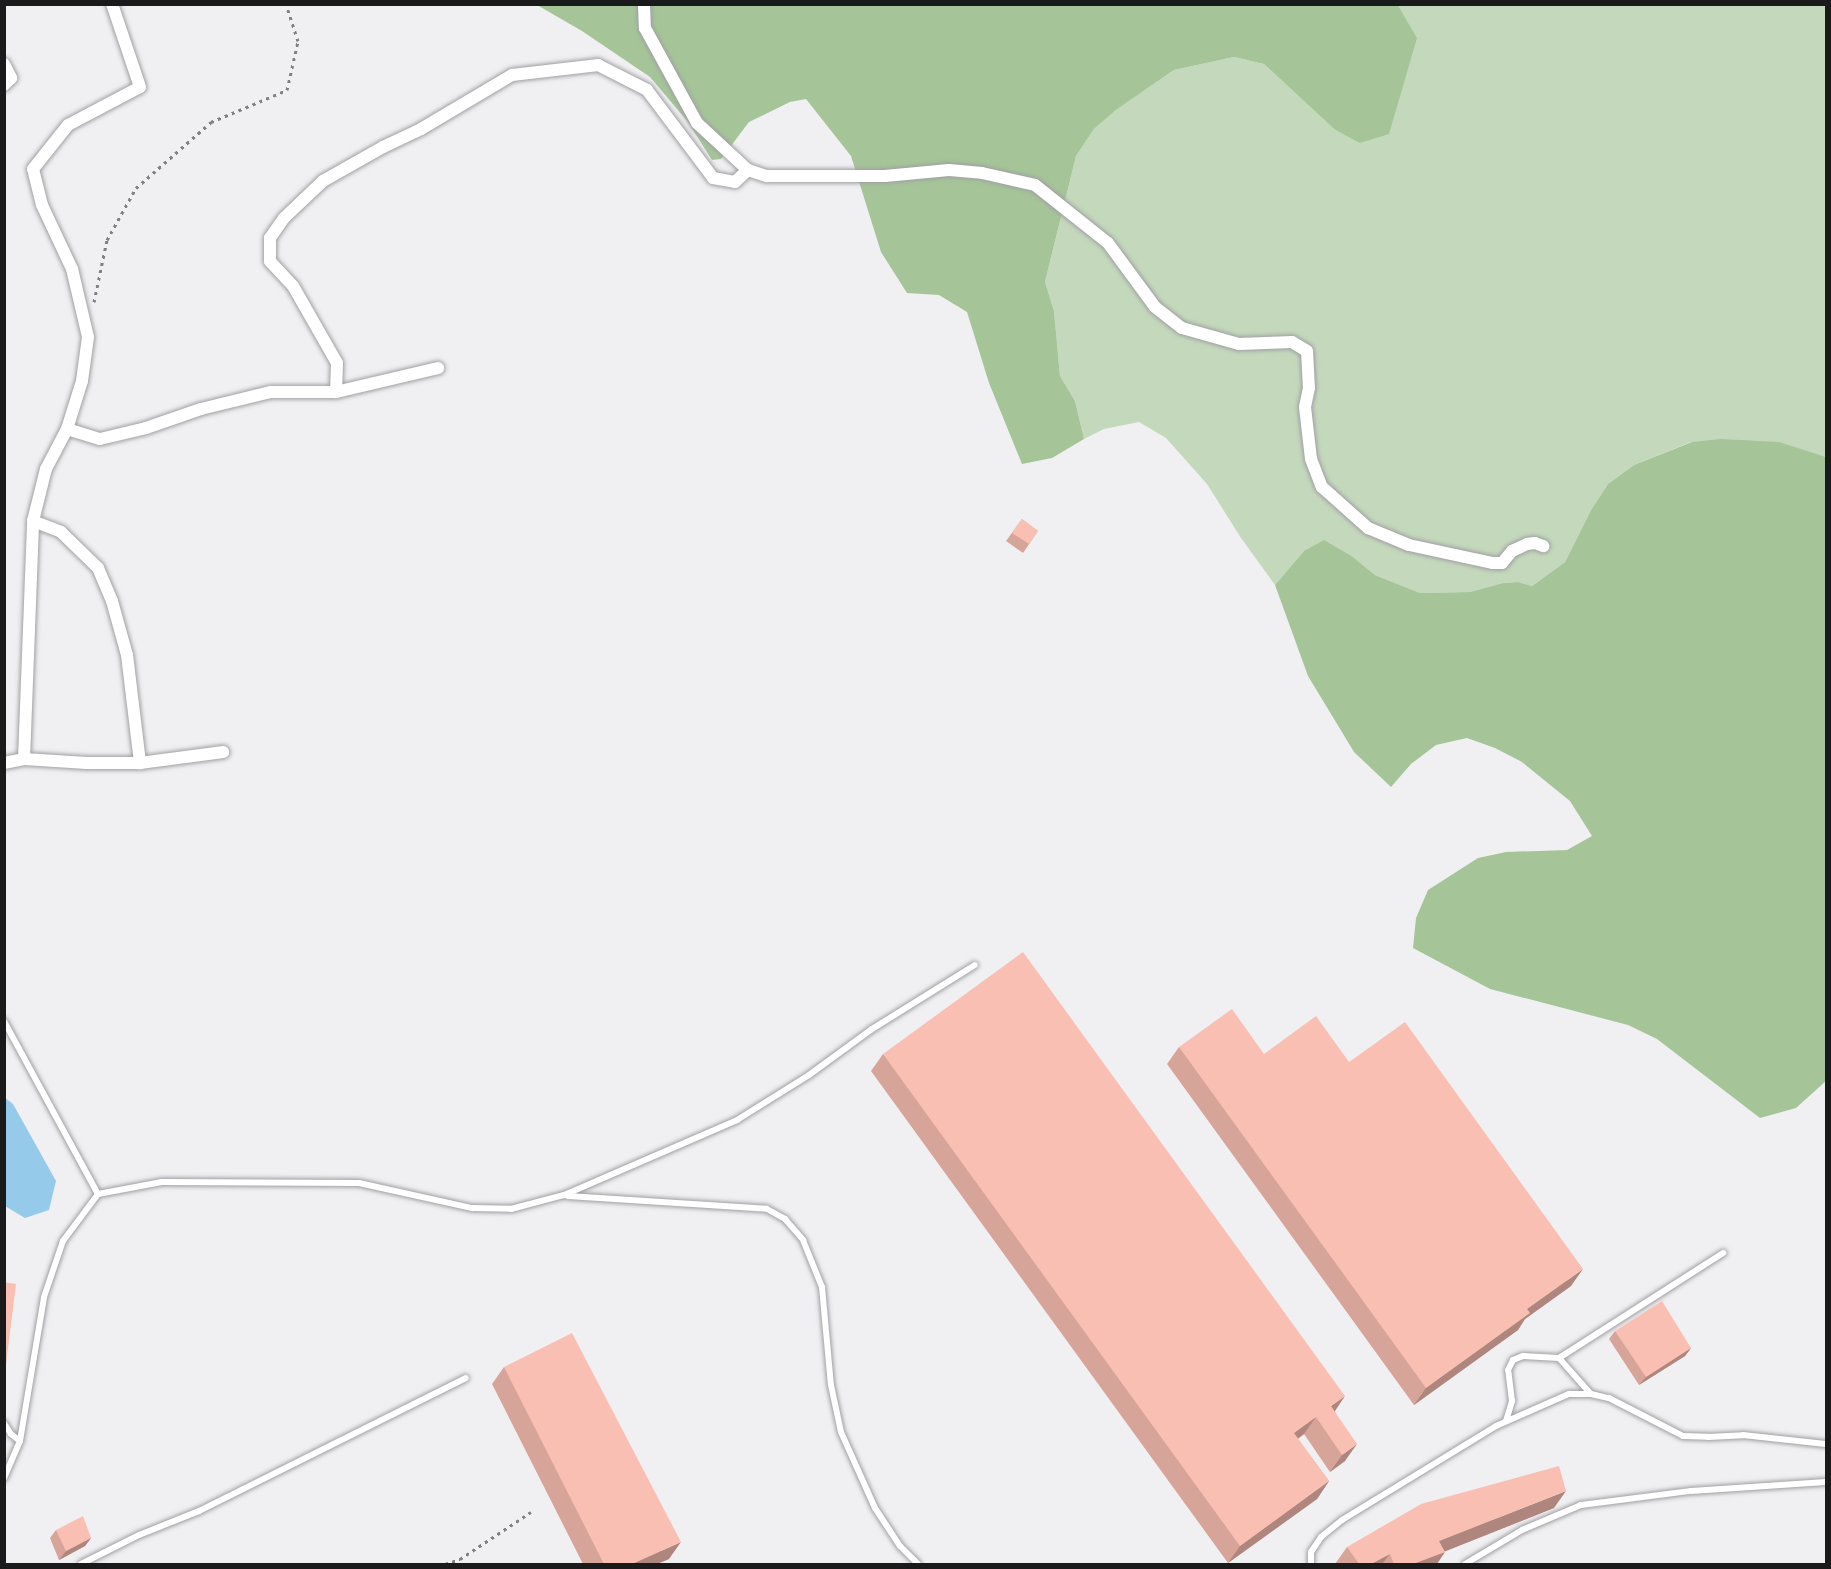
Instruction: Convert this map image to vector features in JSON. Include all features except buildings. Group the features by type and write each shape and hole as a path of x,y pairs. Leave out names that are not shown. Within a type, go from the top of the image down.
{"street":[{"path":"24,759 33,521 46,469 67,429 82,381 88,336 72,269 42,206 33,169 68,125 140,87 112,4"},
{"path":"644,4 645,28 696,123 748,170 767,176 885,176 949,170 982,173 1035,185 1108,243 1155,307 1182,328 1239,344 1292,342 1307,351 1309,388 1305,407 1311,459 1322,487 1368,528 1409,545 1493,563 1502,563 1512,551 1527,544 1535,543 1543,546"},
{"path":"4,64 11,78 4,85"},
{"path":"336,392 338,363 293,286 270,261 270,238 284,218 323,182 440,118 512,75 598,65 648,90 713,177 735,182 748,170"},
{"path":"67,429 100,439 146,428 201,409 271,392 336,392 438,368"},
{"path":"33,521 61,532 98,568 112,601 127,655 140,763"},
{"path":"4,763 24,759 87,763 140,763 223,752"}],"lane":[{"path":"4,1478 20,1441 44,1297 63,1241 98,1194 162,1182 359,1183 472,1208 512,1209 564,1196 737,1120 809,1075 872,1029 975,965"},
{"path":"4,1021 98,1194"},
{"path":"564,1196 767,1209 785,1220 803,1240 822,1287 831,1386 841,1432 875,1508 900,1546 918,1564"},
{"path":"1506,1421 1512,1401 1508,1370 1513,1360 1523,1356 1558,1358 1723,1253"},
{"path":"1558,1358 1591,1394"},
{"path":"81,1564 139,1535 199,1511 466,1378"},
{"path":"1311,1564 1311,1552 1321,1537 1342,1520 1506,1421 1569,1394 1591,1394 1637,1410 1683,1436 1743,1435 1827,1444"},
{"path":"4,1423 11,1434 20,1441"},
{"path":"1465,1564 1522,1530 1581,1505 1691,1491 1827,1482"}],"path":[{"path":"94,304 107,240 135,188 212,122 287,90 298,41 286,4"},
{"path":"445,1564 460,1559 531,1512"}],"green space":[{"path":"1397,4 1417,38 1389,134 1360,143 1334,129 1264,64 1234,57 1174,70 1116,110 1094,129 1076,156 1045,282 1054,311 1060,376 1075,401 1084,439 1052,458 1022,464 989,383 967,312 939,295 907,293 881,252 851,156 806,99 790,102 749,122 721,159 712,160 688,122 650,77 582,31 537,5"},
{"path":"1397,5 1826,5 1826,457 1807,452 1691,442 1634,465 1608,484 1591,510 1565,562 1532,586 1518,582 1503,583 1470,592 1420,593 1375,575 1353,557 1304,551 1275,585 1241,538 1207,484 1166,438 1139,422 1104,429 1084,439 1075,401 1060,376 1054,311 1045,282 1076,156 1094,129 1116,110 1174,70 1234,57 1264,64 1334,129 1398,9"},
{"path":"1721,439 1779,442 1826,457 1826,1081 1796,1108 1760,1118 1657,1039 1628,1025 1490,989 1413,948 1416,918 1428,890 1478,858 1506,852 1567,850 1592,836 1570,801 1522,762 1495,748 1467,738 1436,745 1411,764 1391,787 1354,752 1308,676 1275,585 1304,551 1324,540 1353,557 1375,575 1420,593 1470,592 1503,583 1518,582 1532,586 1565,562 1591,510 1608,484 1634,465 1692,442"}],"water":[{"path":"4,1097 13,1104 56,1181 49,1210 25,1218 5,1206"}]}
